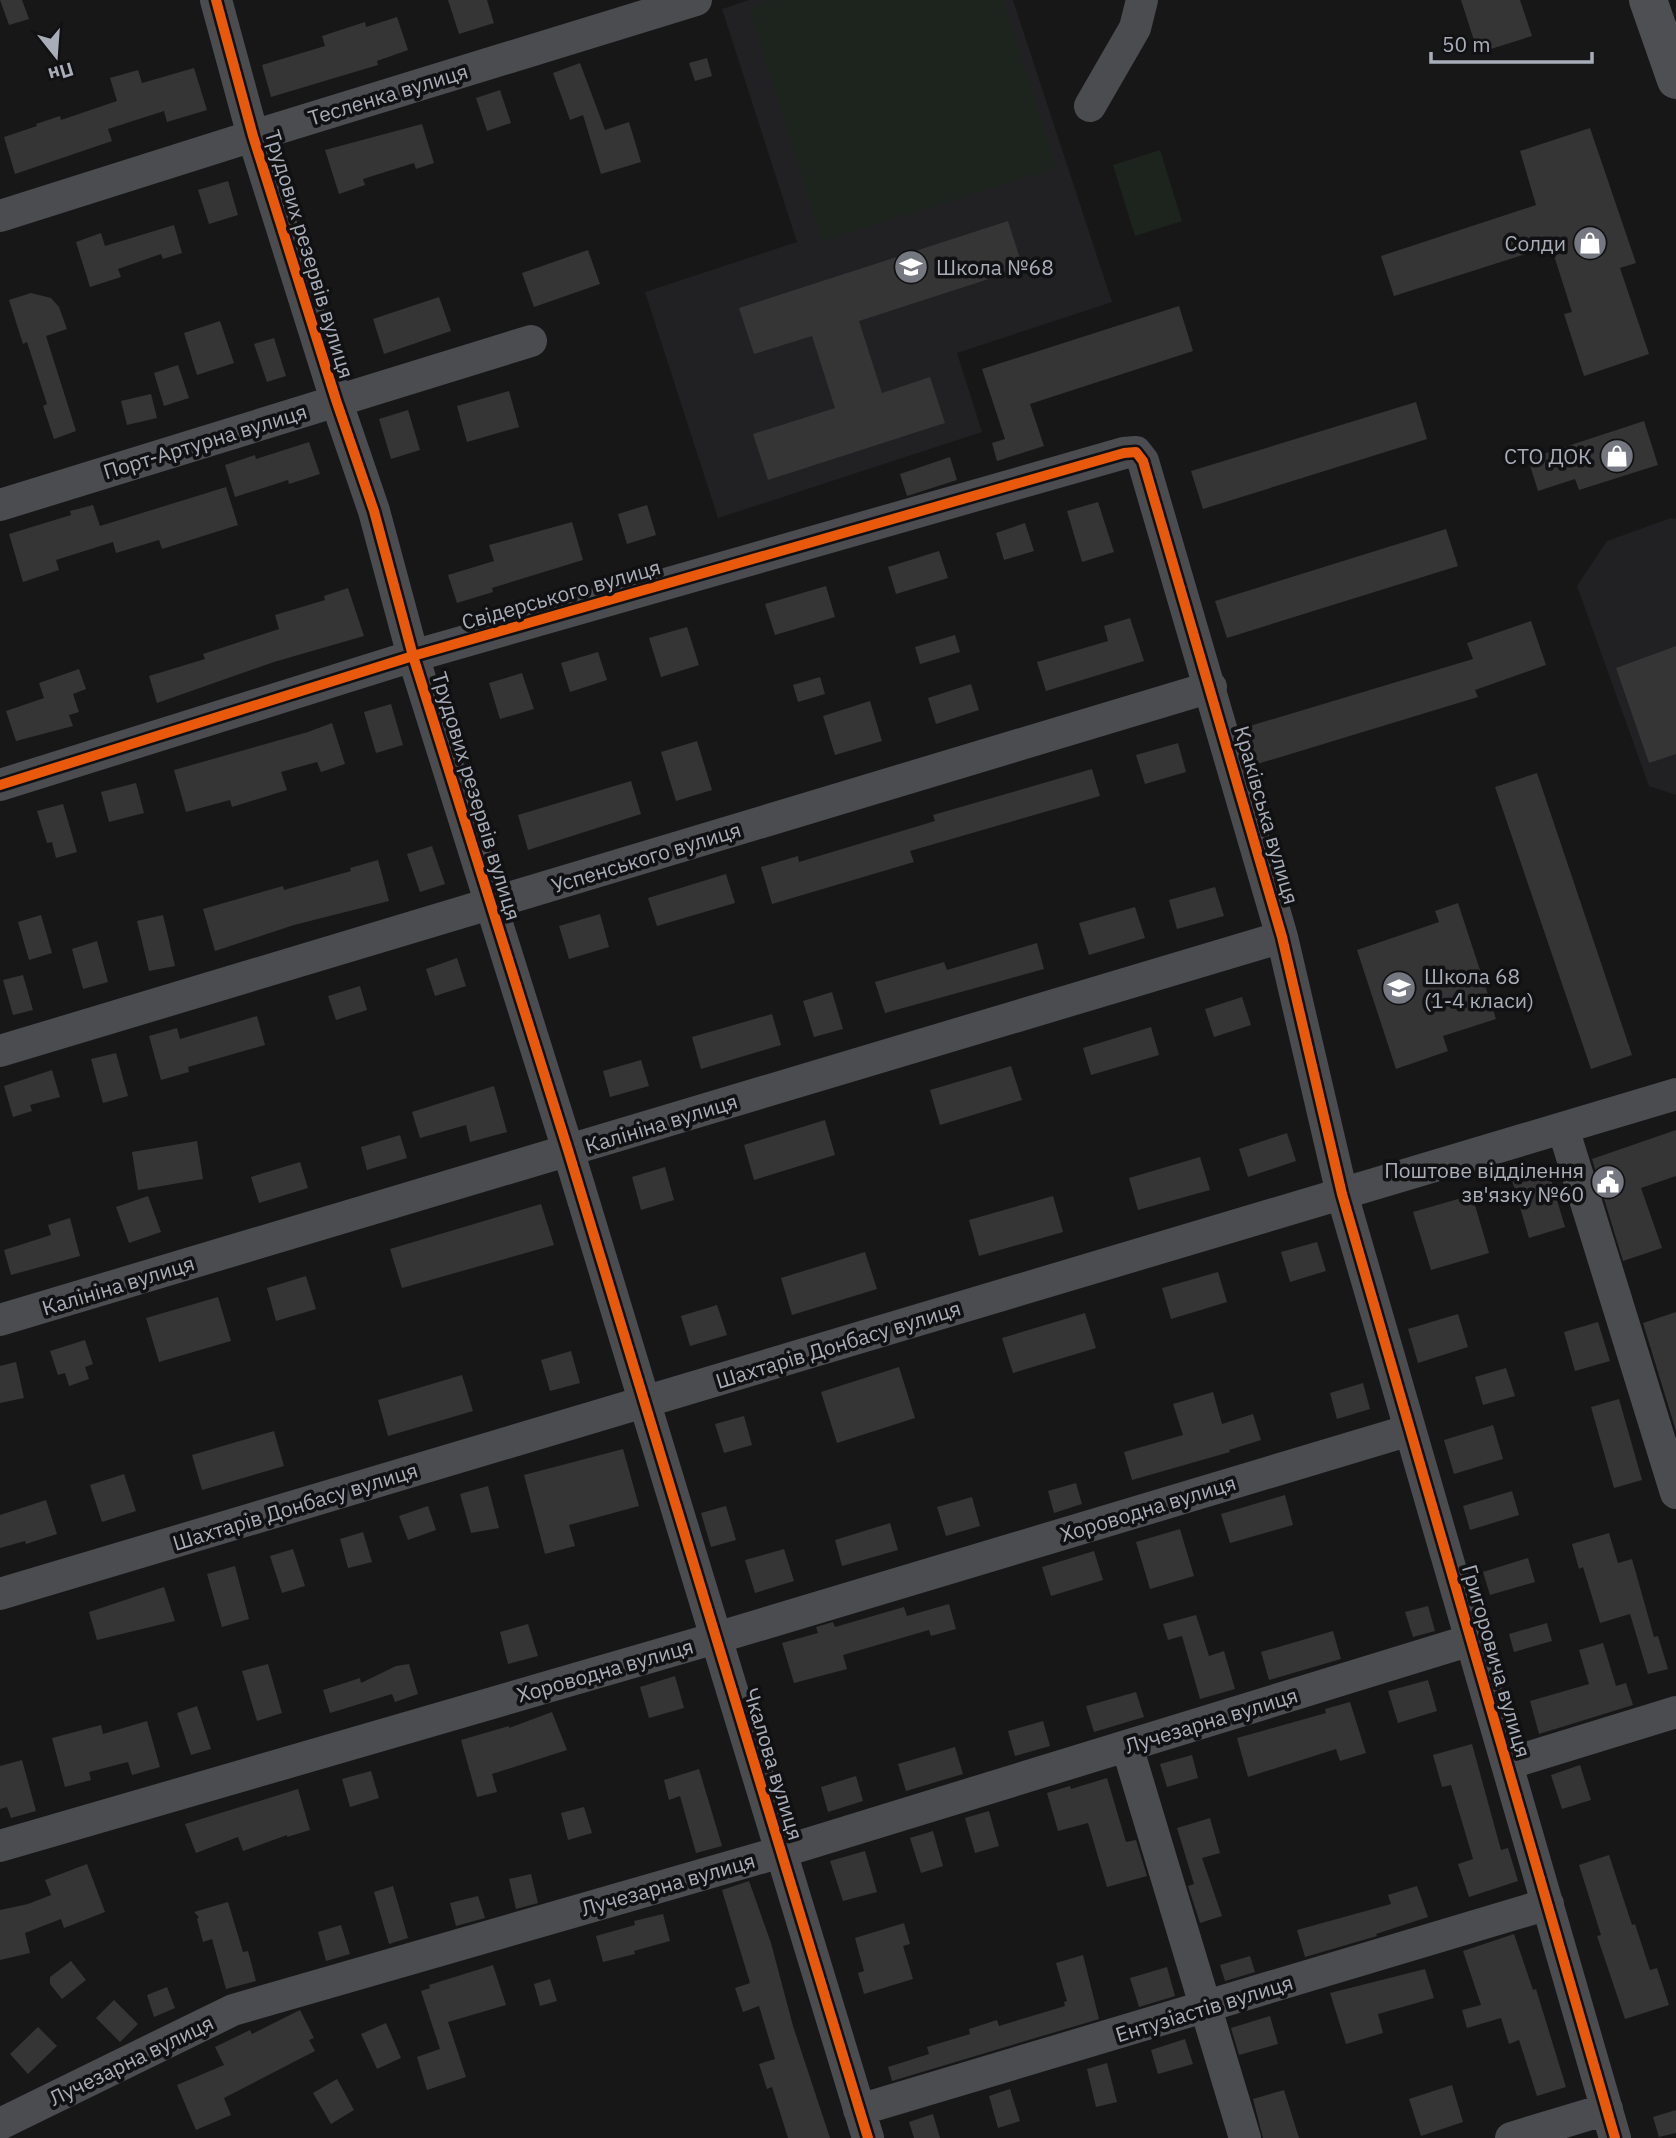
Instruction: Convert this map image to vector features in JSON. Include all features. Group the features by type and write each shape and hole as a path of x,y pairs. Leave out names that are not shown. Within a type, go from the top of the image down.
{"main road":[{"path":"1648,0 1676,80"}],"street":[{"name":"Трудових резервів вулиця","path":"216,0 253,136 374,511 413,656 645,1401"},
{"name":"Тесленка вулиця","path":"0,216 696,0"},
{"path":"1090,106 1135,28 1142,0"},
{"name":"Порт-Артурна вулиця","path":"0,505 531,341"},
{"name":"Свідерського вулиця","path":"0,785 413,656 1124,453 1136,452"},
{"name":"Краківська вулиця","path":"1136,452 1143,461 1282,937 1342,1194"},
{"name":"Успенського вулиця","path":"0,1051 1211,687"},
{"name":"Калініна вулиця","path":"0,1320 1282,937"},
{"name":"Шахтарів Донбасу вулиця","path":"0,1594 1676,1094"},
{"path":"1563,1128 1676,1493"},
{"name":"Григоровича вулиця","path":"1342,1194 1611,2123"},
{"name":"Чкалова вулиця","path":"645,1401 864,2124"},
{"name":"Хороводна вулиця","path":"0,1846 716,1638 1410,1430"},
{"name":"Лучезарна вулиця","path":"0,2124 233,2010 781,1852 1471,1640"},
{"path":"1507,1765 1676,1712"},
{"path":"1127,1746 1245,2138"},
{"name":"Ентузіастів вулиця","path":"864,2124 1206,2008 1548,1904"},
{"path":"1511,2138 1611,2123"}],"shaded area":[{"name":"Школа №68","path":"749,0 1013,0 1112,302 957,353 982,432 718,518 645,292 797,242 722,9"},
{"path":"775,0 1003,0 1056,168 822,241 749,8"},
{"path":"1160,150 1182,221 1135,236 1113,165"},
{"path":"1671,518 1676,519 1676,795 1649,786 1577,586 1607,541"}],"building":[{"path":"0,0 22,0 29,19 9,25"},
{"path":"448,0 487,0 494,23 459,34"},
{"path":"1461,0 1520,0 1532,36 1478,53"},
{"path":"397,17 408,50 377,61 378,65 271,97 262,65 325,46 322,36 365,22 366,27"},
{"path":"707,58 712,76 695,81 689,63"},
{"path":"580,63 605,130 629,122 641,162 601,174 583,115 570,120 553,73"},
{"path":"194,68 207,110 167,122 164,111 108,129 112,141 15,174 4,137 60,116 61,120 117,101 110,78 138,70 142,83"},
{"path":"500,90 511,123 487,131 476,98"},
{"path":"422,124 434,163 416,169 414,163 363,179 365,185 339,194 325,150"},
{"path":"1590,128 1636,263 1620,268 1649,354 1584,376 1564,314 1572,312 1551,246 1394,296 1381,256 1536,205 1520,151"},
{"path":"228,181 238,215 209,224 198,190"},
{"path":"1008,221 1023,268 859,321 882,393 930,377 945,423 768,480 753,434 835,408 812,336 754,354 739,308"},
{"path":"174,225 182,253 163,259 161,254 118,269 121,277 90,287 76,242 101,233 105,246"},
{"path":"588,250 600,284 534,307 522,273"},
{"path":"31,293 51,298 59,307 67,329 46,336 76,431 54,439 43,406 47,404 27,342 23,344 9,300"},
{"path":"439,297 451,331 384,354 373,319"},
{"path":"1179,306 1193,351 1030,404 1044,446 997,461 992,443 1005,439 982,369"},
{"path":"220,321 234,363 197,375 184,333"},
{"path":"274,338 286,376 267,382 254,344"},
{"path":"178,365 189,398 164,406 154,373"},
{"path":"509,391 519,427 467,442 457,406"},
{"path":"151,394 157,418 127,425 121,401"},
{"path":"1416,402 1427,439 1203,509 1191,471"},
{"path":"408,410 420,450 391,459 379,419"},
{"path":"1644,421 1658,465 1579,490 1575,479 1538,491 1528,459"},
{"path":"309,442 320,474 289,484 288,480 235,497 225,465 255,455 256,459"},
{"path":"950,457 957,480 907,496 900,474"},
{"path":"226,487 238,525 162,549 159,540 116,553 113,542 56,560 59,570 23,582 9,534 71,515 70,511 93,505 100,526"},
{"path":"1098,502 1114,552 1082,562 1067,511"},
{"path":"647,505 656,535 627,544 618,514"},
{"path":"572,522 583,560 492,588 493,592 457,603 448,575 494,561 489,545"},
{"path":"1025,523 1034,551 1004,560 996,533"},
{"path":"1446,529 1458,566 1227,638 1215,601"},
{"path":"939,551 948,578 896,594 888,567"},
{"path":"826,586 835,617 775,635 765,604"},
{"path":"348,588 364,636 274,662 157,703 149,676 205,659 203,654 279,629 275,615 325,600 324,596"},
{"path":"1130,618 1144,661 1046,691 1037,662 1108,641 1104,626"},
{"path":"1531,621 1546,665 1475,690 1478,697 1254,765 1243,728 1473,659 1467,643"},
{"path":"687,627 699,665 661,677 649,638"},
{"path":"955,635 960,652 920,664 915,647"},
{"path":"1676,646 1676,754 1649,763 1616,668"},
{"path":"598,652 607,680 570,692 561,663"},
{"path":"79,669 86,689 73,694 79,712 69,715 73,726 16,741 6,711 44,698 39,683"},
{"path":"522,673 534,709 500,719 489,683"},
{"path":"820,677 825,694 798,702 793,685"},
{"path":"971,684 979,710 936,724 928,698"},
{"path":"870,701 882,741 835,755 823,716"},
{"path":"391,704 403,745 376,753 364,712"},
{"path":"332,723 345,764 321,772 317,762 281,772 287,790 232,807 230,800 186,812 174,770"},
{"path":"697,741 712,790 676,801 661,752"},
{"path":"1178,743 1186,772 1145,784 1136,755"},
{"path":"1092,769 1100,796 910,851 914,862 772,904 761,867 798,856 799,862 935,821 933,815"},
{"path":"1537,773 1632,1055 1591,1069 1495,787"},
{"path":"631,781 641,814 528,850 518,815"},
{"path":"136,783 144,813 109,822 101,792"},
{"path":"63,804 77,852 56,858 52,842 47,843 37,811"},
{"path":"432,846 445,884 420,892 407,854"},
{"path":"378,860 389,901 294,925 215,951 203,909 283,886 284,890 351,871 350,868"},
{"path":"726,874 735,903 657,926 648,898"},
{"path":"1215,887 1224,916 1177,929 1169,900"},
{"name":"Школа 68 (1-4 класи)","path":"1458,903 1496,1019 1443,1036 1448,1051 1396,1069 1357,950 1439,922 1435,911"},
{"path":"1135,907 1145,938 1089,955 1079,923"},
{"path":"600,914 609,947 569,959 559,926"},
{"path":"41,915 52,953 29,960 18,922"},
{"path":"163,915 175,966 149,971 137,921"},
{"path":"97,941 108,982 83,989 72,949"},
{"path":"1037,943 1044,969 885,1013 875,982 944,962 947,970"},
{"path":"457,958 466,986 435,996 426,969"},
{"path":"23,975 33,1010 13,1015 3,980"},
{"path":"360,986 367,1010 336,1020 328,996"},
{"path":"832,992 843,1029 814,1037 803,1001"},
{"path":"1242,997 1251,1025 1214,1037 1205,1009"},
{"path":"772,1014 781,1045 701,1069 692,1037"},
{"path":"257,1016 265,1045 188,1067 189,1072 161,1080 149,1036 177,1028 180,1039"},
{"path":"1151,1027 1159,1055 1091,1075 1083,1048"},
{"path":"116,1053 128,1096 103,1103 91,1059"},
{"path":"641,1060 649,1086 610,1097 603,1071"},
{"path":"1011,1066 1022,1100 940,1125 930,1090"},
{"path":"52,1070 60,1097 30,1105 32,1111 13,1117 4,1086"},
{"path":"494,1086 507,1132 470,1142 466,1125 420,1138 412,1112"},
{"path":"825,1120 835,1155 754,1180 744,1145"},
{"path":"1676,1130 1676,1176 1641,1188 1662,1248 1623,1261 1592,1159"},
{"path":"1287,1133 1296,1161 1248,1177 1239,1149"},
{"path":"400,1135 407,1158 367,1170 361,1147"},
{"path":"197,1141 203,1179 138,1190 132,1152"},
{"path":"1200,1157 1210,1190 1138,1210 1129,1178"},
{"path":"300,1162 308,1188 259,1203 251,1177"},
{"path":"1547,1166 1565,1227 1529,1238 1511,1177"},
{"path":"665,1167 674,1200 641,1210 632,1177"},
{"path":"1472,1195 1489,1253 1431,1270 1413,1212"},
{"path":"148,1196 161,1232 129,1243 116,1207"},
{"path":"1053,1196 1063,1232 979,1256 969,1220"},
{"path":"541,1204 554,1245 402,1288 390,1249"},
{"path":"70,1218 80,1256 11,1275 4,1250 51,1235 48,1225"},
{"path":"1317,1242 1326,1271 1290,1282 1281,1252"},
{"path":"865,1252 877,1289 792,1315 781,1278"},
{"path":"1218,1272 1227,1302 1171,1319 1162,1288"},
{"path":"306,1276 316,1309 276,1321 267,1288"},
{"path":"218,1297 231,1341 159,1362 146,1318"},
{"path":"717,1305 727,1335 690,1346 681,1316"},
{"path":"1676,1312 1676,1431 1643,1323"},
{"path":"1085,1313 1096,1348 1013,1373 1002,1338"},
{"path":"1458,1314 1468,1347 1418,1363 1408,1329"},
{"path":"1598,1322 1610,1361 1575,1371 1564,1332"},
{"path":"85,1340 93,1364 85,1367 89,1379 69,1386 65,1373 58,1375 50,1351"},
{"path":"571,1351 580,1383 550,1391 541,1360"},
{"path":"16,1362 24,1398 0,1403 0,1366"},
{"path":"899,1367 915,1418 837,1443 821,1392"},
{"path":"1506,1368 1515,1396 1483,1405 1475,1377"},
{"path":"462,1375 473,1411 388,1436 378,1400"},
{"path":"1363,1383 1370,1409 1337,1419 1330,1393"},
{"path":"1213,1392 1222,1424 1253,1414 1261,1440 1229,1450 1230,1452 1132,1480 1124,1452 1183,1435 1173,1404"},
{"path":"1619,1399 1642,1480 1614,1488 1591,1407"},
{"path":"744,1416 752,1445 724,1453 715,1424"},
{"path":"1493,1425 1503,1459 1454,1474 1444,1440"},
{"path":"274,1431 284,1466 202,1490 192,1455"},
{"path":"623,1449 639,1506 569,1525 575,1546 545,1554 524,1475"},
{"path":"124,1474 136,1511 102,1522 90,1485"},
{"path":"1076,1483 1082,1504 1054,1513 1048,1491"},
{"path":"488,1486 499,1528 471,1533 460,1494"},
{"path":"1512,1491 1519,1515 1470,1530 1463,1506"},
{"path":"1285,1495 1293,1525 1230,1543 1221,1514"},
{"path":"972,1497 980,1526 946,1536 937,1507"},
{"path":"46,1500 57,1534 26,1544 25,1541 0,1548 0,1515"},
{"path":"428,1506 436,1530 408,1540 399,1516"},
{"path":"726,1506 736,1540 711,1547 701,1513"},
{"path":"890,1523 898,1550 842,1566 835,1540"},
{"path":"1180,1529 1194,1576 1150,1589 1136,1542"},
{"path":"363,1532 372,1562 348,1568 340,1539"},
{"path":"1609,1533 1618,1563 1632,1559 1654,1637 1658,1636 1668,1669 1648,1674 1630,1614 1600,1623 1583,1567 1579,1569 1572,1544"},
{"path":"293,1549 305,1586 282,1593 270,1556"},
{"path":"784,1549 794,1581 755,1593 745,1560"},
{"path":"1094,1551 1103,1580 1051,1596 1042,1567"},
{"path":"1528,1558 1535,1582 1490,1595 1483,1572"},
{"path":"235,1566 249,1619 222,1627 207,1574"},
{"path":"164,1587 175,1621 97,1640 89,1612"},
{"path":"949,1604 956,1629 931,1636 929,1630 843,1655 847,1669 794,1683 782,1643 818,1633 816,1627 833,1622 835,1627 904,1607 907,1616"},
{"path":"1428,1606 1435,1631 1413,1637 1405,1612"},
{"path":"1196,1615 1209,1656 1224,1651 1235,1689 1200,1699 1182,1636 1168,1640 1163,1624"},
{"path":"1547,1623 1552,1641 1514,1652 1509,1634"},
{"path":"528,1624 538,1656 508,1664 500,1632"},
{"path":"1333,1631 1341,1659 1269,1680 1261,1652"},
{"path":"1603,1643 1616,1686 1626,1683 1633,1705 1539,1734 1530,1701 1589,1684 1579,1650"},
{"path":"268,1664 282,1713 257,1721 242,1671"},
{"path":"409,1664 418,1694 395,1702 392,1694 330,1713 323,1690 360,1678 361,1683 396,1666"},
{"path":"675,1676 684,1708 649,1718 640,1687"},
{"path":"1428,1680 1437,1711 1398,1723 1388,1691"},
{"path":"1136,1692 1144,1717 1094,1732 1086,1706"},
{"path":"1350,1702 1366,1753 1340,1761 1336,1749 1248,1777 1237,1738 1326,1713 1325,1709"},
{"path":"197,1706 211,1749 191,1755 177,1713"},
{"path":"552,1712 567,1750 492,1774 497,1792 477,1797 461,1740 509,1728"},
{"path":"147,1721 160,1767 132,1775 128,1762 89,1772 91,1780 65,1787 52,1738 101,1725 103,1734"},
{"path":"1043,1721 1050,1746 1015,1756 1008,1731"},
{"path":"1472,1744 1501,1850 1508,1848 1518,1881 1469,1897 1458,1864 1473,1859 1451,1785 1442,1787 1433,1755"},
{"path":"955,1747 963,1774 906,1791 898,1764"},
{"path":"1192,1755 1198,1778 1167,1787 1160,1764"},
{"path":"22,1760 36,1811 11,1818 7,1807 0,1809 0,1766"},
{"path":"1580,1765 1591,1800 1562,1809 1551,1775"},
{"path":"699,1769 722,1846 696,1853 680,1796 669,1800 664,1780"},
{"path":"371,1771 379,1798 350,1807 342,1779"},
{"path":"856,1776 863,1801 828,1812 821,1787"},
{"path":"1107,1778 1126,1842 1136,1840 1147,1876 1107,1887 1088,1823 1058,1831 1047,1793"},
{"path":"298,1789 310,1830 287,1835 243,1851 238,1837 196,1853 185,1824"},
{"path":"584,1807 592,1833 568,1840 561,1813"},
{"path":"989,1811 999,1846 975,1853 965,1818"},
{"path":"1210,1818 1220,1853 1202,1858 1222,1916 1200,1923 1188,1886 1194,1884 1177,1828"},
{"path":"933,1831 943,1866 921,1873 910,1838"},
{"path":"865,1851 877,1892 843,1901 830,1861"},
{"path":"1609,1855 1650,1970 1657,1968 1669,2005 1625,2019 1597,1936 1601,1935 1579,1865"},
{"path":"87,1864 105,1912 64,1928 61,1919 25,1933 30,1953 0,1960 0,1910 28,1904 51,1895 45,1880"},
{"path":"531,1874 538,1903 516,1909 509,1879"},
{"path":"749,1881 771,1943 793,2026 830,2138 788,2138 772,2087 767,2089 759,2064 775,2059 759,2006 743,2012 735,1988 750,1983 722,1890"},
{"path":"393,1886 408,1938 389,1944 374,1892"},
{"path":"1417,1886 1428,1917 1376,1934 1377,1936 1305,1957 1297,1930 1391,1904 1388,1895"},
{"path":"478,1896 485,1918 456,1926 450,1903"},
{"path":"228,1902 243,1952 248,1951 256,1981 226,1989 212,1939 203,1942 197,1919 199,1917 194,1912"},
{"path":"663,1914 670,1941 603,1962 596,1936 635,1925 634,1921"},
{"path":"904,1923 910,1944 903,1946 913,1979 864,1994 858,1973 864,1971 855,1938"},
{"path":"341,1925 350,1954 326,1961 318,1932"},
{"path":"1514,1934 1533,1990 1536,1989 1566,2087 1537,2096 1519,2040 1509,2044 1501,2018 1467,2028 1462,2010 1481,2005 1463,1951"},
{"path":"1083,1955 1099,2019 892,2081 888,2067 929,2054 927,2047 970,2034 969,2029 997,2020 999,2026 1065,2006 1064,2002 1067,2001 1056,1963"},
{"path":"1250,1956 1255,1972 1225,1981 1220,1965"},
{"path":"71,1961 86,1980 62,1999 50,1984 50,1977"},
{"path":"493,1965 506,2005 448,2022 466,2077 427,2090 417,2057 440,2049 421,1991 430,1988 429,1985"},
{"path":"1167,1967 1175,1996 1139,2007 1130,1978"},
{"path":"1425,1969 1434,1998 1378,2014 1383,2033 1346,2044 1330,1993"},
{"path":"550,1979 557,2001 540,2006 534,1984"},
{"path":"167,1987 175,2008 154,2017 147,1995"},
{"path":"114,2000 138,2024 120,2042 96,2018"},
{"path":"300,2010 314,2038 309,2040 315,2051 224,2098 231,2115 196,2130 177,2085 224,2065 215,2047 250,2030 252,2034"},
{"path":"1270,2016 1278,2044 1239,2055 1231,2028"},
{"path":"386,2023 401,2058 377,2069 361,2034"},
{"path":"38,2027 57,2046 28,2074 10,2054"},
{"path":"1185,2039 1193,2064 1158,2074 1151,2050"},
{"path":"1107,2063 1117,2102 1096,2107 1087,2069"},
{"path":"337,2079 354,2110 331,2124 313,2093"},
{"path":"1452,2085 1463,2122 1421,2136 1409,2099"},
{"path":"1010,2089 1020,2121 998,2128 989,2096"},
{"path":"1284,2090 1299,2138 1263,2138 1253,2099"},
{"path":"1676,2110 1676,2133 1659,2137 1653,2117"},
{"path":"933,2114 940,2138 914,2138 909,2122"}],"cycle path":[{"path":"216,0 253,136 374,511 413,656 568,1150 868,2138"},
{"path":"0,785 413,656 1124,453 1136,452 1143,461 1282,937 1342,1194 1615,2138"}],"place":[{"name":"Солди","path":"1590,243"},
{"name":"Школа №68","path":"911,267"},
{"name":"СТО ДОК","path":"1617,456"},
{"name":"Школа 68 (1-4 класи)","path":"1399,988"},
{"name":"Поштове відділення зв'язку №60","path":"1608,1182"}]}
